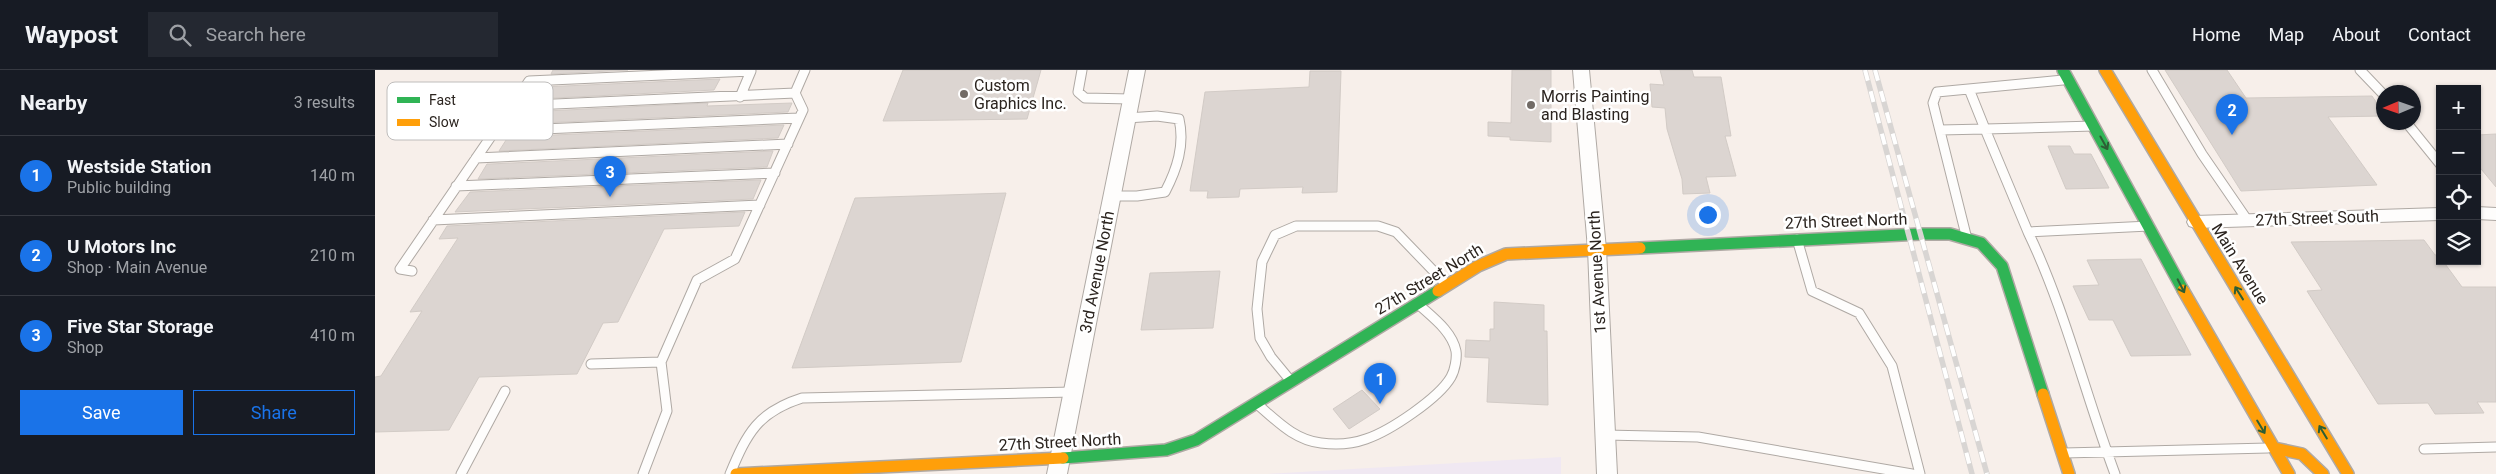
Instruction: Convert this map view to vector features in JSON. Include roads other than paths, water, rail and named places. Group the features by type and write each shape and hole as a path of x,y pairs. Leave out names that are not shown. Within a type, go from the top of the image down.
{"street":[{"name":"3rd Avenue North","path":"1059,466 1137,70"},
{"name":"1st Avenue North","path":"1581,70 1597,249 1607,474"},
{"path":"2054,70 2063,75 2079,99 2150,226 2201,324 2289,474"},
{"name":"Main Avenue","path":"2105,70 2348,474"},
{"path":"2118,70 2147,142"},
{"path":"2481,213 2496,214"},
{"name":"27th Street South","path":"2195,222 2436,214"},
{"name":"27th Street North","path":"736,474 1059,466 1166,450 1196,440 1478,266 1506,254 1797,239 1950,234 1981,243 2002,266 2069,474"},
{"path":"2273,448 2302,451 2315,462 2323,474"}],"lane":[{"path":"643,474 667,411 661,362 697,280 735,259 803,110 795,93 805,70"},
{"path":"1082,70 1078,92 1085,98 1131,99"},
{"path":"2153,70 2202,154 2248,221"},
{"path":"2360,70 2376,87"},
{"path":"528,82 751,71 739,97"},
{"path":"1967,239 1933,103 1937,92 2063,75"},
{"path":"1969,89 2028,232 2047,271 2093,415 2109,452 2115,474"},
{"path":"553,104 795,93"},
{"path":"1112,196 1137,196 1165,192 1174,175 1183,129 1179,119 1157,116 1127,118"},
{"path":"553,128 799,118"},
{"path":"1940,130 2094,126"},
{"path":"2412,130 2436,159"},
{"path":"412,271 400,269 488,140"},
{"path":"476,158 788,144"},
{"path":"456,186 775,173"},
{"path":"433,220 760,205"},
{"path":"1292,382 1271,357 1260,338 1257,309 1262,262 1275,235 1296,226 1378,226 1396,232 1447,285"},
{"path":"2028,232 2150,226"},
{"path":"1797,239 1812,291 1859,313 1892,366 1920,474"},
{"path":"1256,404 1292,433 1312,442 1335,445 1368,439 1406,416 1432,397 1452,376 1457,352 1448,332 1418,303"},
{"path":"591,364 661,362"},
{"path":"461,474 505,390"},
{"path":"730,474 741,448 763,416 780,404 802,398 1073,392"},
{"path":"1605,435 1698,437 1912,474"},
{"path":"2424,449 2496,446"},
{"path":"2062,452 2273,448"}],"railway":[{"path":"1865,70 1972,474"},
{"path":"1875,70 1987,474"}],"place":[{"name":"Custom Graphics Inc.","path":"964,94"},
{"name":"Morris Painting and Blasting","path":"1531,105"},
{"name":"U Motors Inc","path":"2232,135"},
{"name":"Five Star Storage","path":"610,197"},
{"name":"Westside Station","path":"1380,404"}]}
